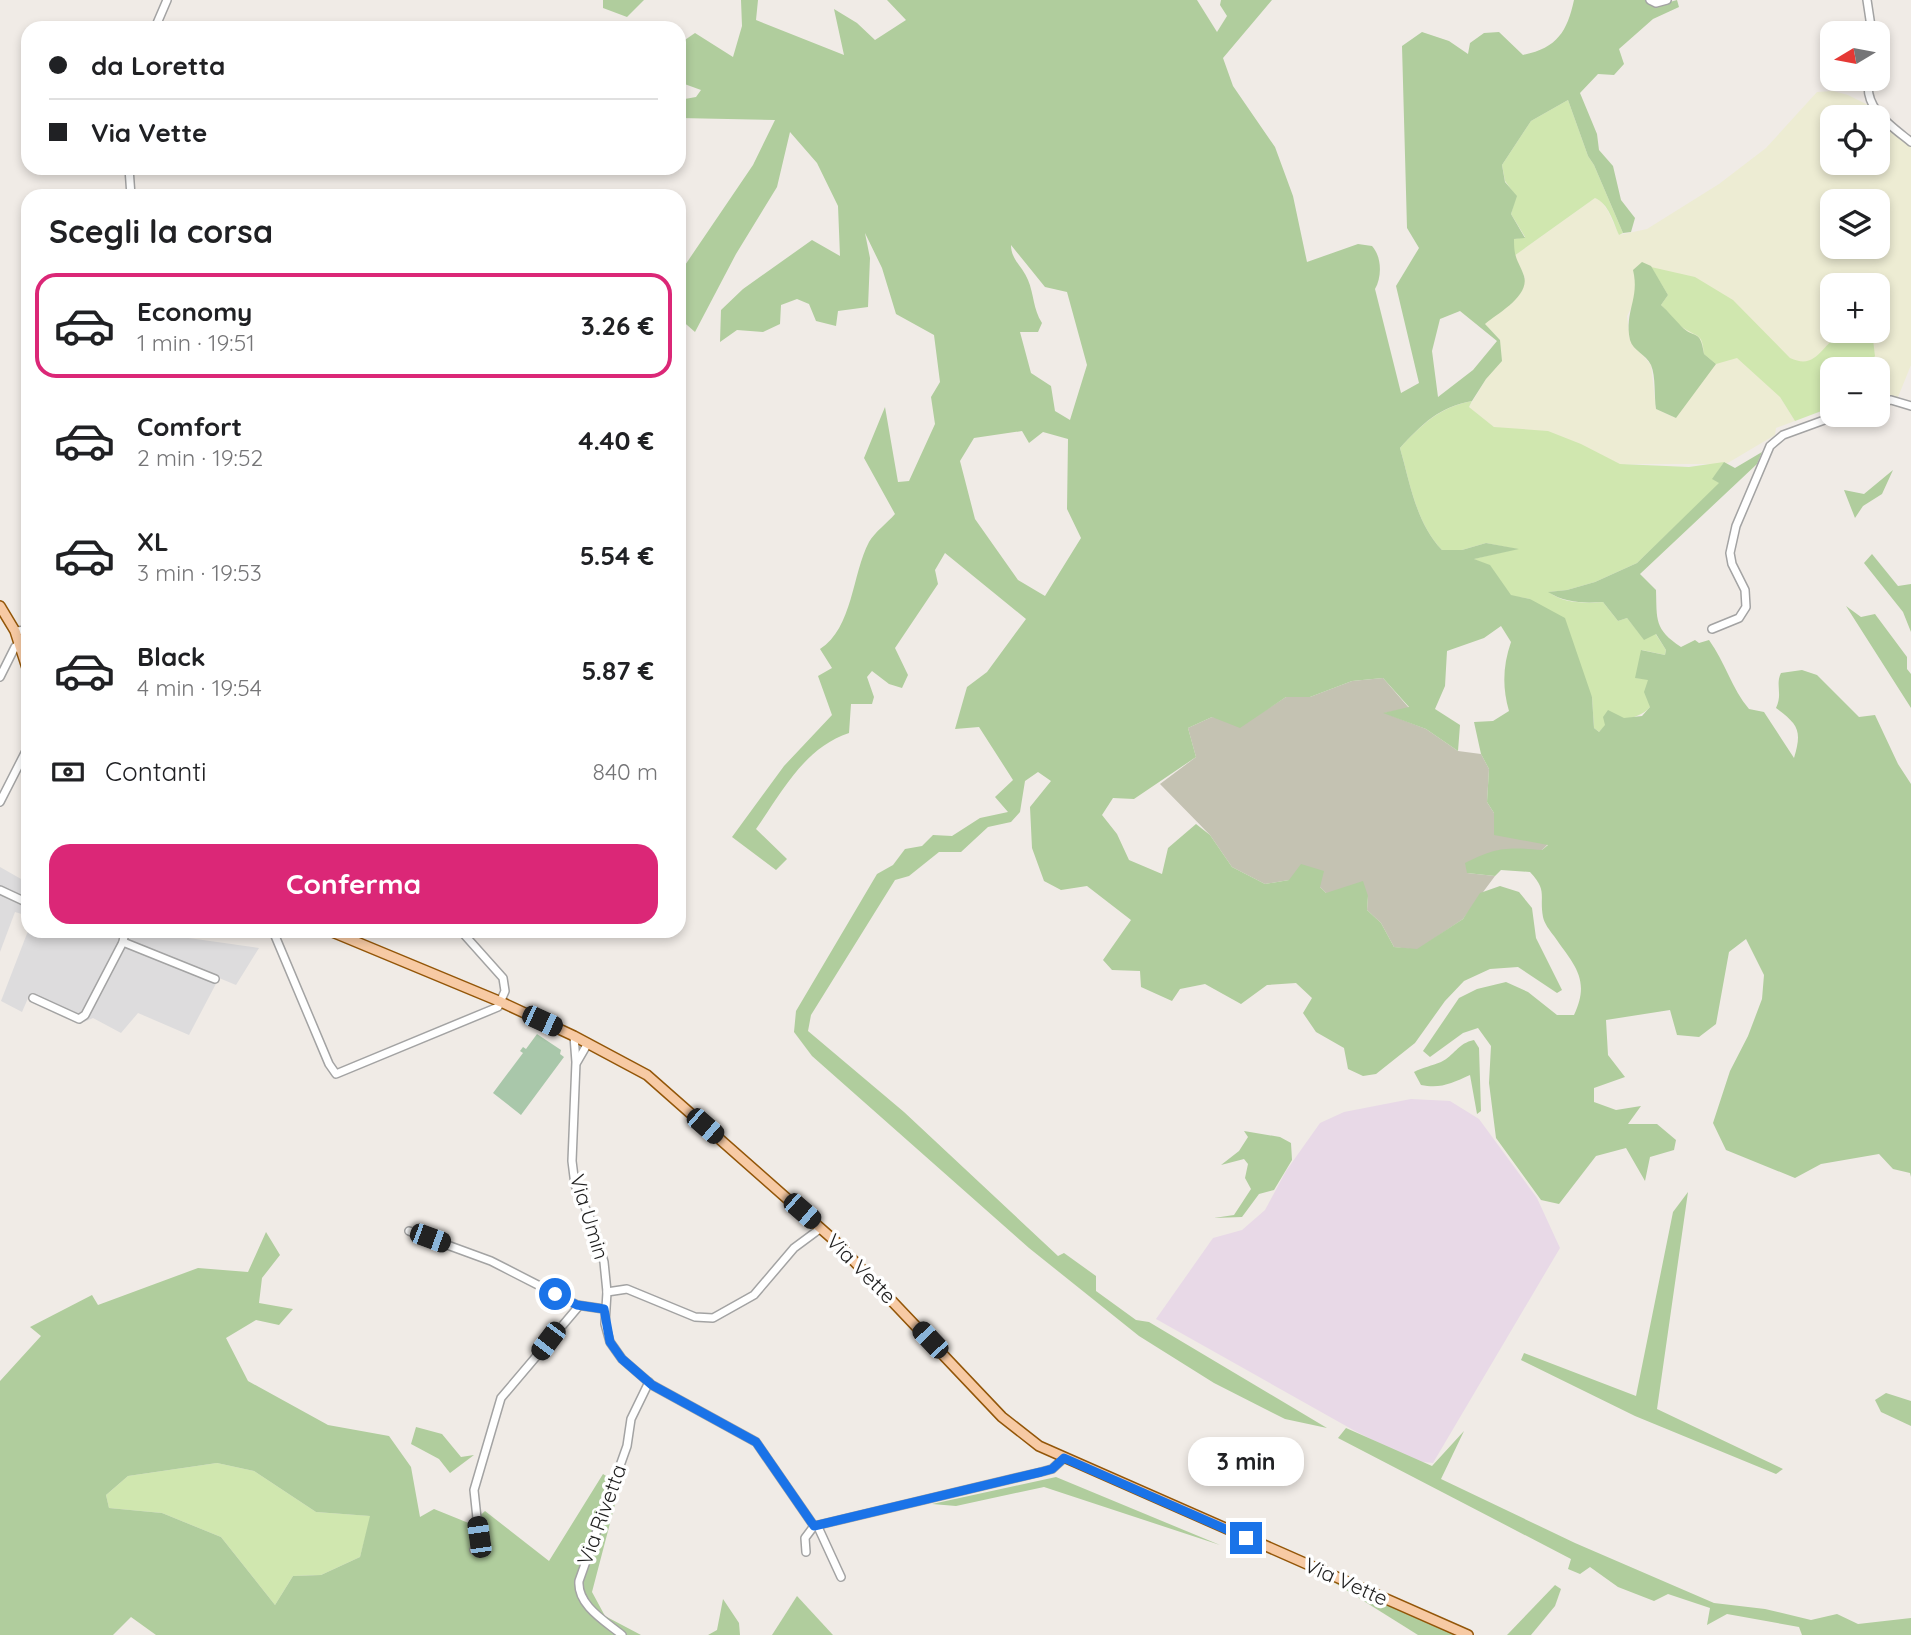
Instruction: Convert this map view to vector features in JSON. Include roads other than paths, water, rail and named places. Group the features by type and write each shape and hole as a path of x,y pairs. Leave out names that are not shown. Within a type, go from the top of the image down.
{"main road":[{"path":"0,606 15,631 21,650"},
{"name":"Via Vette","path":"347,938 501,1002 574,1036 647,1075 821,1228 1002,1417 1025,1437 1064,1458 1468,1635"}],"street":[{"path":"158,21 167,0"},
{"path":"1650,0 1656,3 1667,0"},
{"path":"1867,0 1870,21"},
{"path":"1868,91 1872,107 1911,142"},
{"path":"1890,400 1911,406"},
{"path":"1712,629 1739,618 1746,607 1745,590 1732,564 1730,553 1736,526 1770,446 1783,435 1820,422"},
{"path":"15,631 21,631"},
{"path":"0,677 19,644"},
{"path":"0,802 21,761"},
{"path":"0,890 21,900"},
{"path":"33,998 79,1019 85,1015 124,938"},
{"path":"276,938 329,1065 336,1074 498,1007 505,991 503,978 467,938"},
{"path":"123,942 215,979"},
{"name":"Via Umin","path":"574,1036 576,1062 572,1161 575,1185 600,1250 607,1292 604,1309 610,1342 622,1359 649,1382 756,1442 816,1527 841,1577"},
{"name":"Via Umin","path":"576,1062 588,1043"},
{"path":"607,1292 627,1289 695,1317 713,1318 754,1295 794,1248 821,1228"},
{"path":"409,1231 491,1261 579,1306 604,1309"},
{"path":"474,1550 479,1537 474,1490 501,1398 579,1306"},
{"name":"Via Rivetta","path":"622,1635 586,1604 578,1590 627,1446 631,1419 649,1382"},
{"path":"806,1552 805,1538 816,1527 1052,1469 1064,1458"}]}
